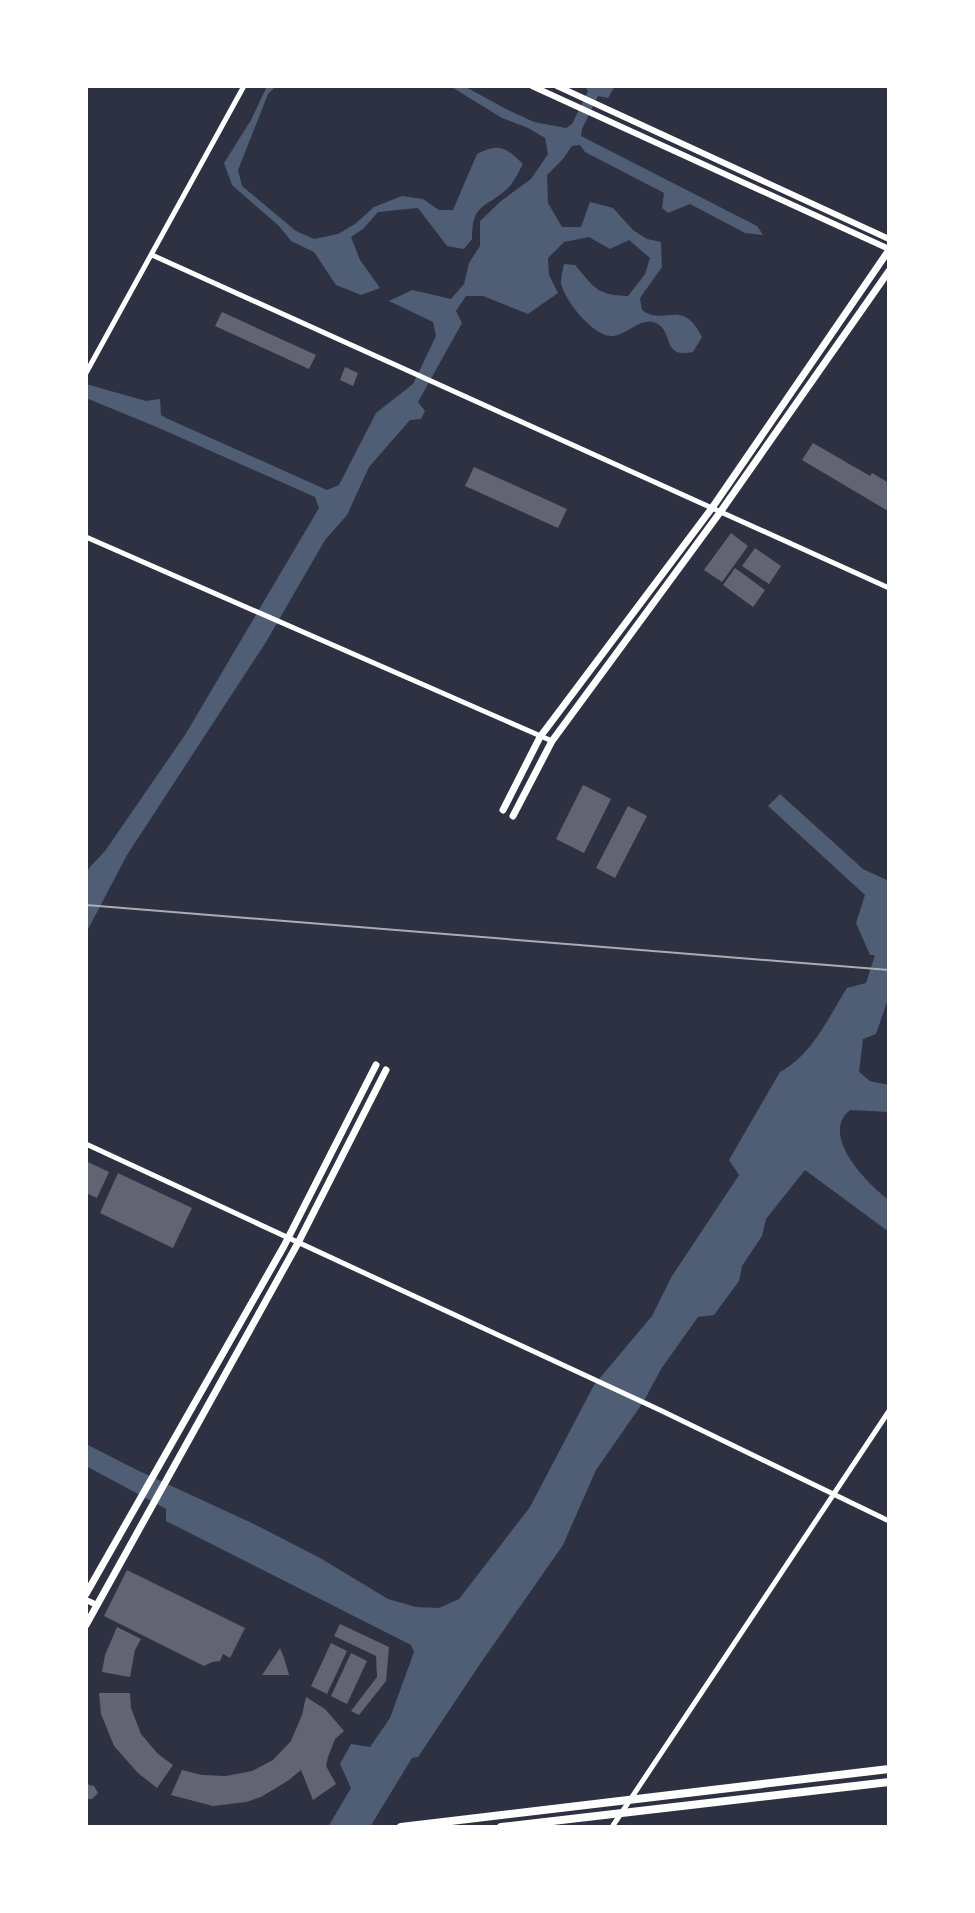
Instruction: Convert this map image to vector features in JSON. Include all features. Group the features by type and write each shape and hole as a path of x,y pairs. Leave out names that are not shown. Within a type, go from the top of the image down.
{"highway":[{"path":"401,1827 889,1769"},
{"path":"501,1827 889,1782"}],"main road":[{"path":"503,810 540,737 712,508 889,250"},
{"path":"513,816 552,741 721,511 889,271"},
{"path":"86,1597 288,1238 376,1065"},
{"path":"86,1625 88,1615 97,1605 298,1243 386,1070"}],"street":[{"path":"86,373 244,86"},
{"path":"532,86 889,250"},
{"path":"557,86 889,239"},
{"path":"152,255 889,588"},
{"path":"86,537 552,741"},
{"path":"86,1144 662,1411 889,1521"},
{"path":"612,1827 889,1411"},
{"path":"86,1597 97,1605"}],"water":[{"path":"267,86 276,86 268,94 238,170 242,186 296,231 314,239 338,234 374,207 402,196 423,199 439,210 453,210 477,154 485,151 502,148 523,164 510,186 478,211 472,239 464,249 447,246 418,208 378,212 351,237 360,260 380,288 361,295 336,285 314,252 291,241 279,226 232,185 224,163 251,120"},
{"path":"450,86 464,86 534,122 566,128 572,124 588,91 585,86 615,86 608,98 598,96 581,136 757,226 763,235 745,233 690,204 668,213 662,208 664,193 585,152 580,145 572,146 547,175 548,203 562,227 581,227 590,202 613,208 633,230 647,239 661,242 662,267 640,298 642,310 658,316 680,315 687,318 702,337 693,352 677,352 663,329 652,322 616,335 604,334 580,316 567,298 561,283 564,264 575,265 602,292 628,296 645,274 650,258 629,240 610,249 589,237 564,242 548,258 549,275 558,293 528,314 483,296 466,296 456,311 462,323 418,402 425,411 421,419 410,420 369,467 347,515 325,540 266,642 127,855 86,933 86,875 89,868 105,851 185,735 319,508 315,497 86,398 86,384 146,401 160,399 161,415 166,418 327,490 339,485 376,413 413,384 436,336 433,322 389,301 412,290 451,299 464,284 469,263 480,246 480,221 531,179 548,154 545,138 502,118"},
{"path":"780,794 863,869 889,881 889,996 876,1034 863,1039 859,1072 870,1081 889,1085 889,1112 850,1110 842,1120 840,1132 843,1145 859,1171 889,1200 889,1232 805,1170 766,1219 762,1236 742,1266 739,1281 714,1315 698,1317 661,1369 644,1401 596,1470 563,1545 418,1757 412,1758 370,1827 328,1827 351,1788 340,1764 351,1744 370,1747 390,1718 414,1652 411,1645 166,1521 166,1509 86,1466 86,1444 258,1526 320,1558 388,1599 416,1607 439,1608 459,1599 530,1507 594,1385 652,1316 672,1276 739,1175 729,1160 780,1072 810,1046 847,988 866,983 875,955 870,955 856,923 865,895 768,806"}],"building":[{"path":"222,312 316,355 309,369 215,326"},
{"path":"345,367 358,373 353,386 340,380"},
{"path":"813,443 870,476 872,473 889,483 888,511 802,460"},
{"path":"474,467 567,509 558,528 465,486"},
{"path":"731,533 748,546 722,582 704,570"},
{"path":"755,548 781,566 769,584 742,566"},
{"path":"735,568 765,590 753,607 723,585"},
{"path":"583,785 611,799 584,853 556,839"},
{"path":"628,806 647,816 615,878 596,868"},
{"path":"86,1161 109,1172 97,1198 86,1193"},
{"path":"118,1173 192,1208 173,1248 100,1213"},
{"path":"127,1570 245,1628 230,1658 223,1654 220,1661 204,1666 104,1616"},
{"path":"340,1624 389,1647 386,1681 359,1715 351,1711 377,1677 376,1656 334,1636"},
{"path":"117,1627 141,1639 135,1650 130,1677 102,1672 105,1655"},
{"path":"331,1643 347,1651 327,1694 311,1686"},
{"path":"280,1648 289,1675 262,1675"},
{"path":"351,1653 367,1661 347,1704 331,1696"},
{"path":"99,1693 130,1693 131,1708 141,1734 158,1754 173,1765 157,1788 138,1773 114,1746 101,1714"},
{"path":"306,1697 325,1709 344,1731 335,1739 326,1766 336,1784 313,1800 301,1770 261,1797 246,1802 213,1806 171,1795 182,1770 226,1776 252,1771 273,1760 291,1741"},
{"path":"86,1781 98,1793 92,1799 86,1799"}],"railway":[{"path":"86,905 889,970"}]}
